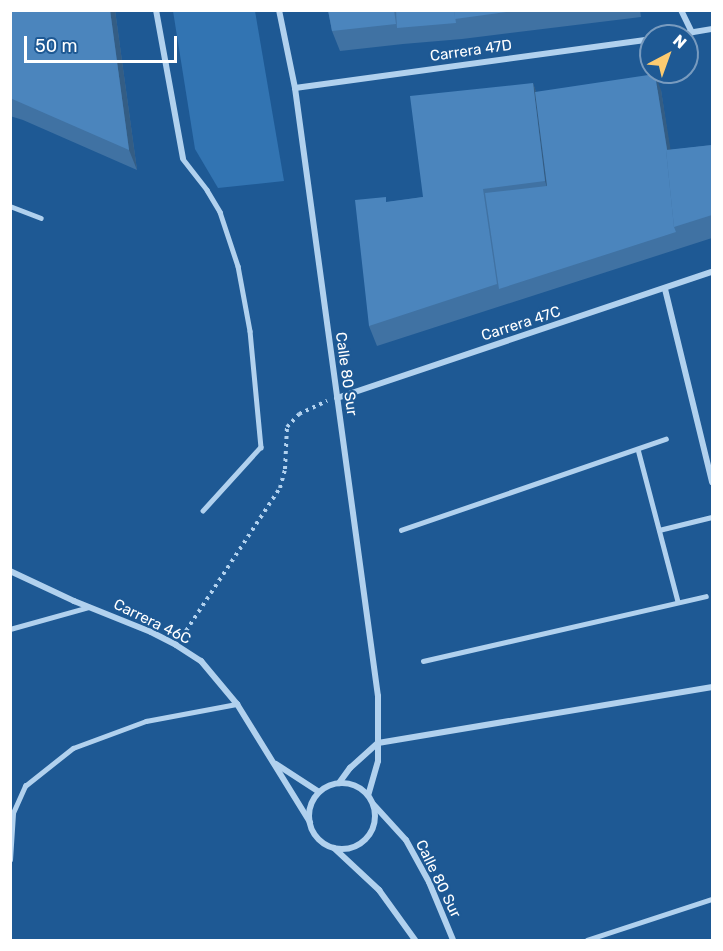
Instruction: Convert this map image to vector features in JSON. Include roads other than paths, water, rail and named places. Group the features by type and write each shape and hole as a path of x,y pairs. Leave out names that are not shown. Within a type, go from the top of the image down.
{"street":[{"path":"156,10 183,159"},
{"name":"Calle 80 Sur","path":"279,10 295,88 378,696 378,761 368,795"},
{"path":"681,10 688,24"},
{"name":"Carrera 47D","path":"295,88 639,41"},
{"name":"Carrera 47C","path":"337,398 712,272"},
{"path":"665,289 712,482"},
{"name":"Carrera 46C","path":"10,571 176,645 201,662 237,704 310,822"},
{"path":"339,783 350,768 378,743 712,687"},
{"path":"273,762 319,792"},
{"path":"333,847 354,847 370,834 374,825 373,804 368,795 350,784 339,783 319,792 310,811 310,822 318,838 333,847 379,890 415,940"},
{"name":"Calle 80 Sur","path":"373,804 406,840 429,882 453,940"}],"lane":[{"path":"183,159 207,190 220,212 238,266 250,331 261,447 203,511"},
{"path":"10,206 41,218"},
{"path":"401,530 666,439"},
{"path":"638,449 678,602"},
{"path":"659,530 712,517"},
{"path":"423,661 706,596"},
{"path":"10,629 92,606"},
{"path":"10,860 13,813 25,786 73,748 146,721 237,704"},
{"path":"586,940 712,899"}]}
